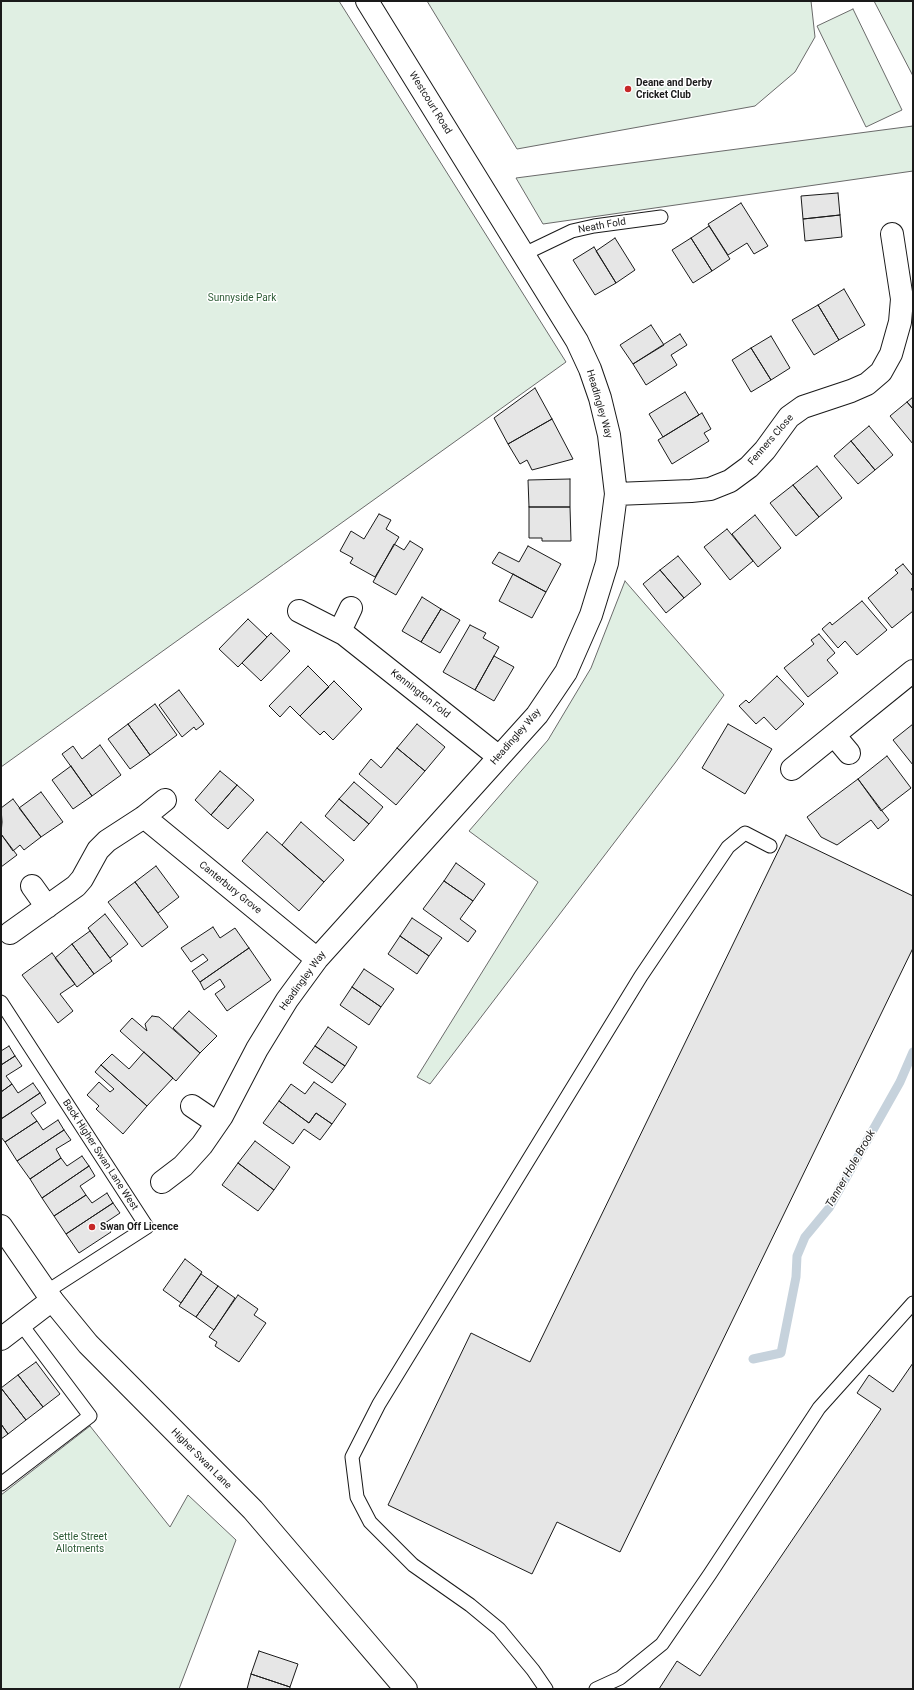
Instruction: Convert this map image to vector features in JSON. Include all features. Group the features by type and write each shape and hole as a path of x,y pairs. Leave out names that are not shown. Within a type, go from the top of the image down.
{"street":[{"name":"Westcourt Road","path":"367,1 494,205"},
{"name":"Headingley Way","path":"162,1182 183,1166 202,1145 217,1124 257,1049 283,1006 316,959 537,715 566,672 591,615 607,563 616,494 609,435 600,398 590,368 578,341 494,205"},
{"name":"Fenners Close","path":"616,494 710,489 730,481 749,467 760,456 789,417 799,410 819,401 852,391 867,384 881,372 891,354 900,322 902,300 907,286 892,234"},
{"path":"340,631 351,608"},
{"name":"Kennington Fold","path":"300,611 340,631 499,757"},
{"path":"792,769 913,671"},
{"path":"834,735 849,753"},
{"path":"10,933 76,886 82,879 98,850 107,840 144,817 165,800"},
{"name":"Canterbury Grove","path":"144,817 316,959"},
{"path":"32,886 47,907"},
{"path":"192,1106 217,1124"},
{"name":"Higher Swan Lane","path":"1,1226 49,1296 88,1344 253,1510 406,1689"},
{"path":"1,1339 21,1324 49,1296"}],"lane":[{"name":"Neath Fold","path":"524,254 572,231 594,226 661,217"},
{"path":"546,1689 533,1670 499,1629 413,1565 370,1522 357,1497 352,1457 379,1404 641,976 728,847 745,833 770,846"},
{"name":"Back Higher Swan Lane West","path":"1,1002 147,1227 49,1296"},
{"path":"596,1689 620,1678 662,1644 819,1408 913,1303"},
{"path":"1,1484 90,1416 21,1324"}],"green space":[{"name":"Sunnyside Park","path":"1,1 339,1 566,362 1,767"},
{"name":"Deane and Derby Cricket Club","path":"427,1 811,1 815,37 795,72 755,106 517,149"},
{"path":"874,1 913,1 913,76"},
{"path":"853,9 902,110 866,127 817,26"},
{"path":"913,126 913,171 543,224 516,178"},
{"path":"625,581 724,695 675,763 430,1084 417,1077 538,882 469,831 548,740 591,668"},
{"name":"Settle Street Allotments","path":"90,1426 170,1527 188,1495 236,1540 179,1689 1,1689 1,1495"}],"building":[{"path":"838,193 840,215 803,219 801,196"},
{"path":"741,203 768,246 754,254 747,243 728,255 708,224"},
{"path":"840,215 842,237 805,241 803,219"},
{"path":"709,226 730,259 712,271 691,238"},
{"path":"615,238 635,270 616,283 596,251"},
{"path":"691,238 712,271 693,283 672,250"},
{"path":"594,247 616,283 595,295 573,260"},
{"path":"844,289 865,325 839,340 818,305"},
{"path":"818,305 839,340 814,355 792,320"},
{"path":"651,325 664,345 633,364 620,345"},
{"path":"680,334 687,345 671,355 677,365 646,385 633,364"},
{"path":"771,336 790,368 771,380 751,348"},
{"path":"751,348 771,380 751,392 732,360"},
{"path":"535,388 552,419 508,444 494,418"},
{"path":"685,392 699,415 663,437 649,414"},
{"path":"913,397 913,409 907,402"},
{"path":"907,402 913,409 913,444 890,416"},
{"path":"702,413 711,429 704,433 709,441 672,464 658,440"},
{"path":"552,419 573,459 532,470 527,460 520,464 508,444"},
{"path":"869,426 893,455 875,470 851,441"},
{"path":"851,441 875,470 858,484 834,456"},
{"path":"817,466 842,498 819,517 793,485"},
{"path":"570,479 570,507 529,507 528,480"},
{"path":"793,485 819,517 796,536 770,503"},
{"path":"529,507 570,507 571,541 542,541 542,538 529,538"},
{"path":"379,514 391,520 386,529 399,537 375,577 350,563 353,558 340,551 351,531 364,539"},
{"path":"755,515 781,548 758,567 732,534"},
{"path":"727,529 753,561 730,580 704,547"},
{"path":"410,541 423,549 396,595 373,582 394,544 404,550"},
{"path":"528,546 561,564 546,592 492,563 499,552 519,562"},
{"path":"678,556 701,584 684,598 660,570"},
{"path":"903,564 913,576 913,587 911,589 913,592 913,611 892,628 868,598 898,573 895,570"},
{"path":"660,570 684,598 666,613 643,584"},
{"path":"513,574 546,592 532,618 499,601"},
{"path":"422,597 441,609 421,642 402,631"},
{"path":"862,601 887,630 857,655 845,641 838,648 822,629 830,622 832,625"},
{"path":"441,609 460,620 440,653 421,642"},
{"path":"248,619 267,637 238,667 219,649"},
{"path":"470,625 486,633 483,638 499,647 475,690 443,672"},
{"path":"271,633 290,651 261,681 242,663"},
{"path":"819,634 835,653 827,660 838,673 808,697 784,668 814,644 811,640"},
{"path":"494,656 514,667 494,701 475,690"},
{"path":"308,666 329,687 300,716 290,706 280,717 269,706"},
{"path":"777,676 804,704 776,730 764,717 756,724 739,706 746,700 749,703"},
{"path":"334,681 362,709 333,740 324,731 320,735 300,716"},
{"path":"179,690 204,724 196,730 194,727 182,737 159,705"},
{"path":"155,704 177,735 150,755 128,724"},
{"path":"128,724 150,755 130,769 108,739"},
{"path":"417,724 445,747 425,771 397,748"},
{"path":"728,724 772,749 745,794 702,768"},
{"path":"913,724 913,765 893,740"},
{"path":"100,745 121,775 92,796 62,754 73,746 82,759"},
{"path":"397,748 425,771 396,805 359,774 371,759 381,768"},
{"path":"887,756 911,788 881,811 858,779"},
{"path":"71,766 92,796 73,809 52,780"},
{"path":"220,771 237,785 211,815 195,800"},
{"path":"858,779 889,820 878,829 871,820 837,845 821,837 807,817"},
{"path":"354,782 383,807 369,824 339,799"},
{"path":"237,785 254,800 228,829 211,815"},
{"path":"41,792 63,822 41,837 19,808"},
{"path":"13,799 41,837 24,850 20,845 13,851 1,834 1,808"},
{"path":"339,799 369,824 354,841 325,816"},
{"path":"301,822 344,860 324,882 282,845"},
{"path":"267,832 324,882 299,911 242,861"},
{"path":"1,834 17,855 1,867"},
{"path":"786,835 913,896 913,948 620,1552 557,1522 532,1574 388,1505 471,1333 530,1362"},
{"path":"456,863 485,884 473,901 444,881"},
{"path":"156,866 179,897 158,913 135,882"},
{"path":"444,881 473,901 460,919 476,931 468,942 423,909"},
{"path":"135,882 168,927 142,947 108,902"},
{"path":"105,914 128,944 110,958 88,928"},
{"path":"412,918 442,938 429,956 400,936"},
{"path":"213,927 220,938 235,928 249,948 200,982 192,971 208,960 203,954 191,962 181,948"},
{"path":"90,931 112,961 94,974 72,944"},
{"path":"400,936 429,956 417,974 388,954"},
{"path":"72,944 94,974 77,987 55,958"},
{"path":"249,948 271,980 227,1011 215,994 225,987 220,979 204,990 200,982"},
{"path":"52,953 75,984 60,994 73,1011 58,1023 22,975"},
{"path":"364,969 394,989 381,1007 352,987"},
{"path":"352,987 381,1007 369,1025 340,1005"},
{"path":"189,1011 217,1036 200,1053 173,1028"},
{"path":"152,1016 159,1017 200,1053 176,1081 120,1031 132,1018 147,1031 145,1024"},
{"path":"328,1027 357,1047 345,1066 315,1046"},
{"path":"9,1046 15,1056 1,1065 1,1051"},
{"path":"315,1046 345,1066 332,1083 303,1063"},
{"path":"144,1052 173,1078 147,1106 101,1065 112,1054 129,1069"},
{"path":"15,1056 22,1066 6,1076 12,1084 1,1092 1,1065"},
{"path":"101,1065 147,1106 123,1134 96,1109 99,1106 87,1095 99,1082 110,1092 114,1089 95,1072"},
{"path":"314,1082 346,1104 332,1124 316,1113 309,1123 279,1101 291,1084 305,1094"},
{"path":"33,1083 40,1093 1,1119 1,1092 12,1084 18,1093"},
{"path":"40,1093 46,1103 31,1113 37,1121 5,1142 1,1137 1,1119"},
{"path":"279,1101 309,1123 316,1113 332,1124 320,1140 304,1129 293,1144 263,1123"},
{"path":"58,1120 64,1130 17,1161 5,1142 37,1121 43,1130"},
{"path":"64,1130 71,1140 56,1149 61,1158 30,1179 17,1161"},
{"path":"255,1141 290,1167 274,1190 238,1163"},
{"path":"82,1156 89,1166 42,1198 30,1179 61,1158 67,1166"},
{"path":"238,1163 274,1190 258,1211 222,1185"},
{"path":"89,1166 95,1176 80,1186 86,1195 54,1216 42,1198"},
{"path":"107,1193 113,1203 66,1234 54,1216 86,1195 92,1203"},
{"name":"Swan Off Licence","path":"113,1203 120,1213 105,1223 111,1232 79,1253 66,1234"},
{"path":"185,1259 202,1272 181,1303 163,1290"},
{"path":"201,1274 218,1286 196,1317 179,1306"},
{"path":"218,1286 235,1298 214,1330 196,1317"},
{"path":"238,1295 258,1309 254,1315 266,1323 239,1362 215,1346 217,1342 209,1337"},
{"path":"36,1362 60,1394 43,1407 18,1375"},
{"path":"913,1363 913,1689 659,1689 677,1661 700,1676 881,1409 857,1393 869,1375 893,1392"},
{"path":"18,1375 43,1407 26,1420 1,1388"},
{"path":"1,1388 26,1420 8,1434 1,1424"},
{"path":"1,1424 8,1434 1,1439"},
{"path":"259,1651 298,1664 290,1687 251,1674"},
{"path":"251,1674 290,1687 290,1689 247,1689"}],"waterway":[{"name":"Tanner Hole Brook","path":"753,1359 781,1353 796,1277 797,1256 805,1237 829,1208 900,1082 913,1052"}],"place":[{"name":"Deane and Derby Cricket Club","path":"628,89"},
{"name":"Swan Off Licence","path":"92,1227"}]}
